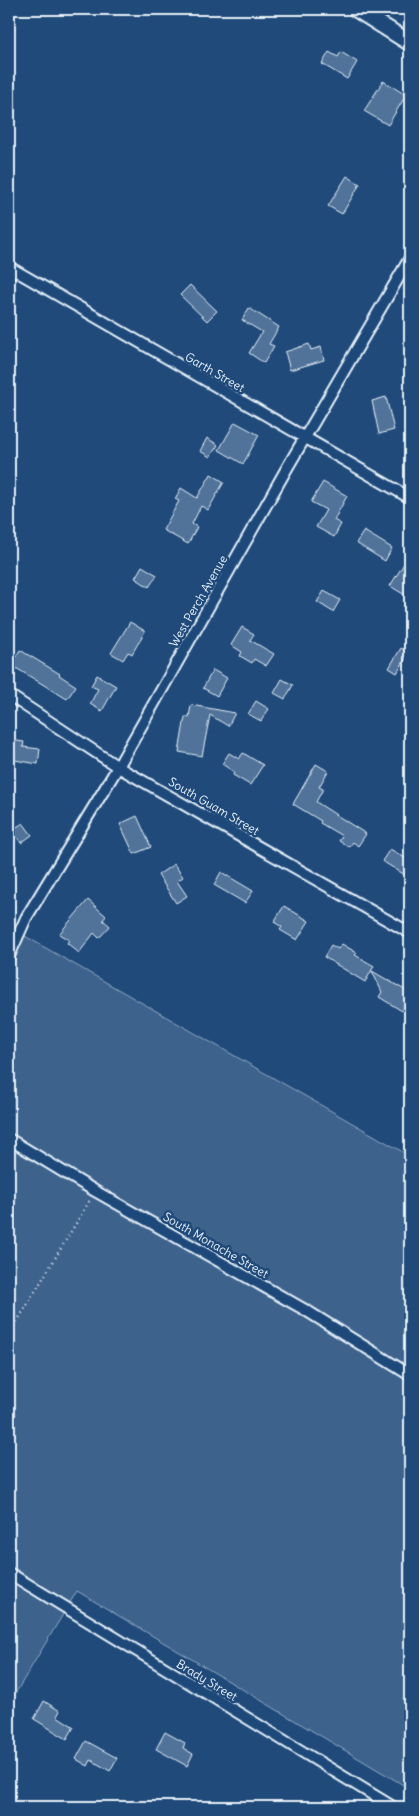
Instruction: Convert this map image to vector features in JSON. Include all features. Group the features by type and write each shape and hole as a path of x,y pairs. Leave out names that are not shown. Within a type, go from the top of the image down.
{"street":[{"path":"356,9 410,43"},
{"name":"West Perch Avenue","path":"9,956 26,918 118,766 410,258"},
{"name":"Garth Street","path":"9,267 135,339 200,379 410,498"},
{"name":"South Guam Street","path":"9,695 118,766 410,933"},
{"name":"South Monache Street","path":"9,1139 307,1311 410,1375"},
{"name":"Brady Street","path":"9,1573 393,1807"}],"path":[{"path":"9,1335 96,1190"}],"shaded area":[{"path":"9,927 410,1156 410,1789 77,1591 9,1704"}],"building":[{"path":"329,52 338,57 341,52 357,62 347,79 322,64"},
{"path":"383,81 406,95 388,125 364,111"},
{"path":"347,176 360,184 342,214 328,206"},
{"path":"190,285 217,311 207,321 180,295"},
{"path":"249,308 279,327 269,344 274,346 264,363 249,353 262,332 242,320"},
{"path":"309,344 311,350 321,347 324,360 290,370 285,352"},
{"path":"386,397 394,430 379,434 372,401"},
{"path":"235,422 259,435 243,464 219,450"},
{"path":"207,438 218,445 210,457 200,451"},
{"path":"211,474 224,482 208,510 201,506 192,524 197,527 188,544 163,530 179,501 175,499 181,488 197,498"},
{"path":"323,482 347,496 334,520 341,524 334,537 316,527 326,510 311,502"},
{"path":"364,531 392,548 385,561 356,543"},
{"path":"410,554 410,598 390,586"},
{"path":"142,566 157,575 149,587 135,578"},
{"path":"324,591 340,600 333,612 317,602"},
{"path":"130,622 145,631 132,654 128,652 123,660 111,653"},
{"path":"242,627 254,634 250,640 274,654 266,666 254,659 252,663 240,656 242,652 231,645"},
{"path":"401,648 409,653 397,673 389,668"},
{"path":"20,650 76,686 67,699 11,665"},
{"path":"213,670 227,678 217,696 203,688"},
{"path":"97,675 116,686 102,711 90,704 98,689 91,686"},
{"path":"282,679 293,685 285,699 274,693"},
{"path":"256,701 269,709 261,721 248,714"},
{"path":"191,705 235,713 228,726 210,715 202,756 179,752 185,717 189,717"},
{"path":"10,740 24,742 23,747 40,749 38,764 9,759"},
{"path":"229,753 239,759 243,753 263,765 250,785 233,775 234,772 222,764"},
{"path":"316,764 328,771 319,787 323,789 316,802 366,834 358,846 353,842 349,847 339,841 342,836 293,804"},
{"path":"137,816 151,847 134,854 120,824"},
{"path":"23,823 32,835 21,843 12,830"},
{"path":"390,849 410,861 410,878 382,861"},
{"path":"174,864 183,877 177,881 187,896 176,903 158,875"},
{"path":"221,872 253,891 245,903 214,885"},
{"path":"88,900 106,916 103,920 110,926 99,938 94,933 79,953 67,943 69,940 59,934"},
{"path":"284,906 309,921 297,940 280,930 282,927 274,922"},
{"path":"342,944 357,953 355,955 374,966 365,982 324,957 331,945 338,949"},
{"path":"372,971 410,993 402,1011 379,997 382,992"},
{"path":"44,1701 60,1711 57,1716 74,1727 67,1739 34,1719"},
{"path":"165,1732 185,1743 183,1748 193,1754 187,1766 156,1749"},
{"path":"86,1741 117,1758 110,1771 91,1760 88,1766 76,1759"}]}
